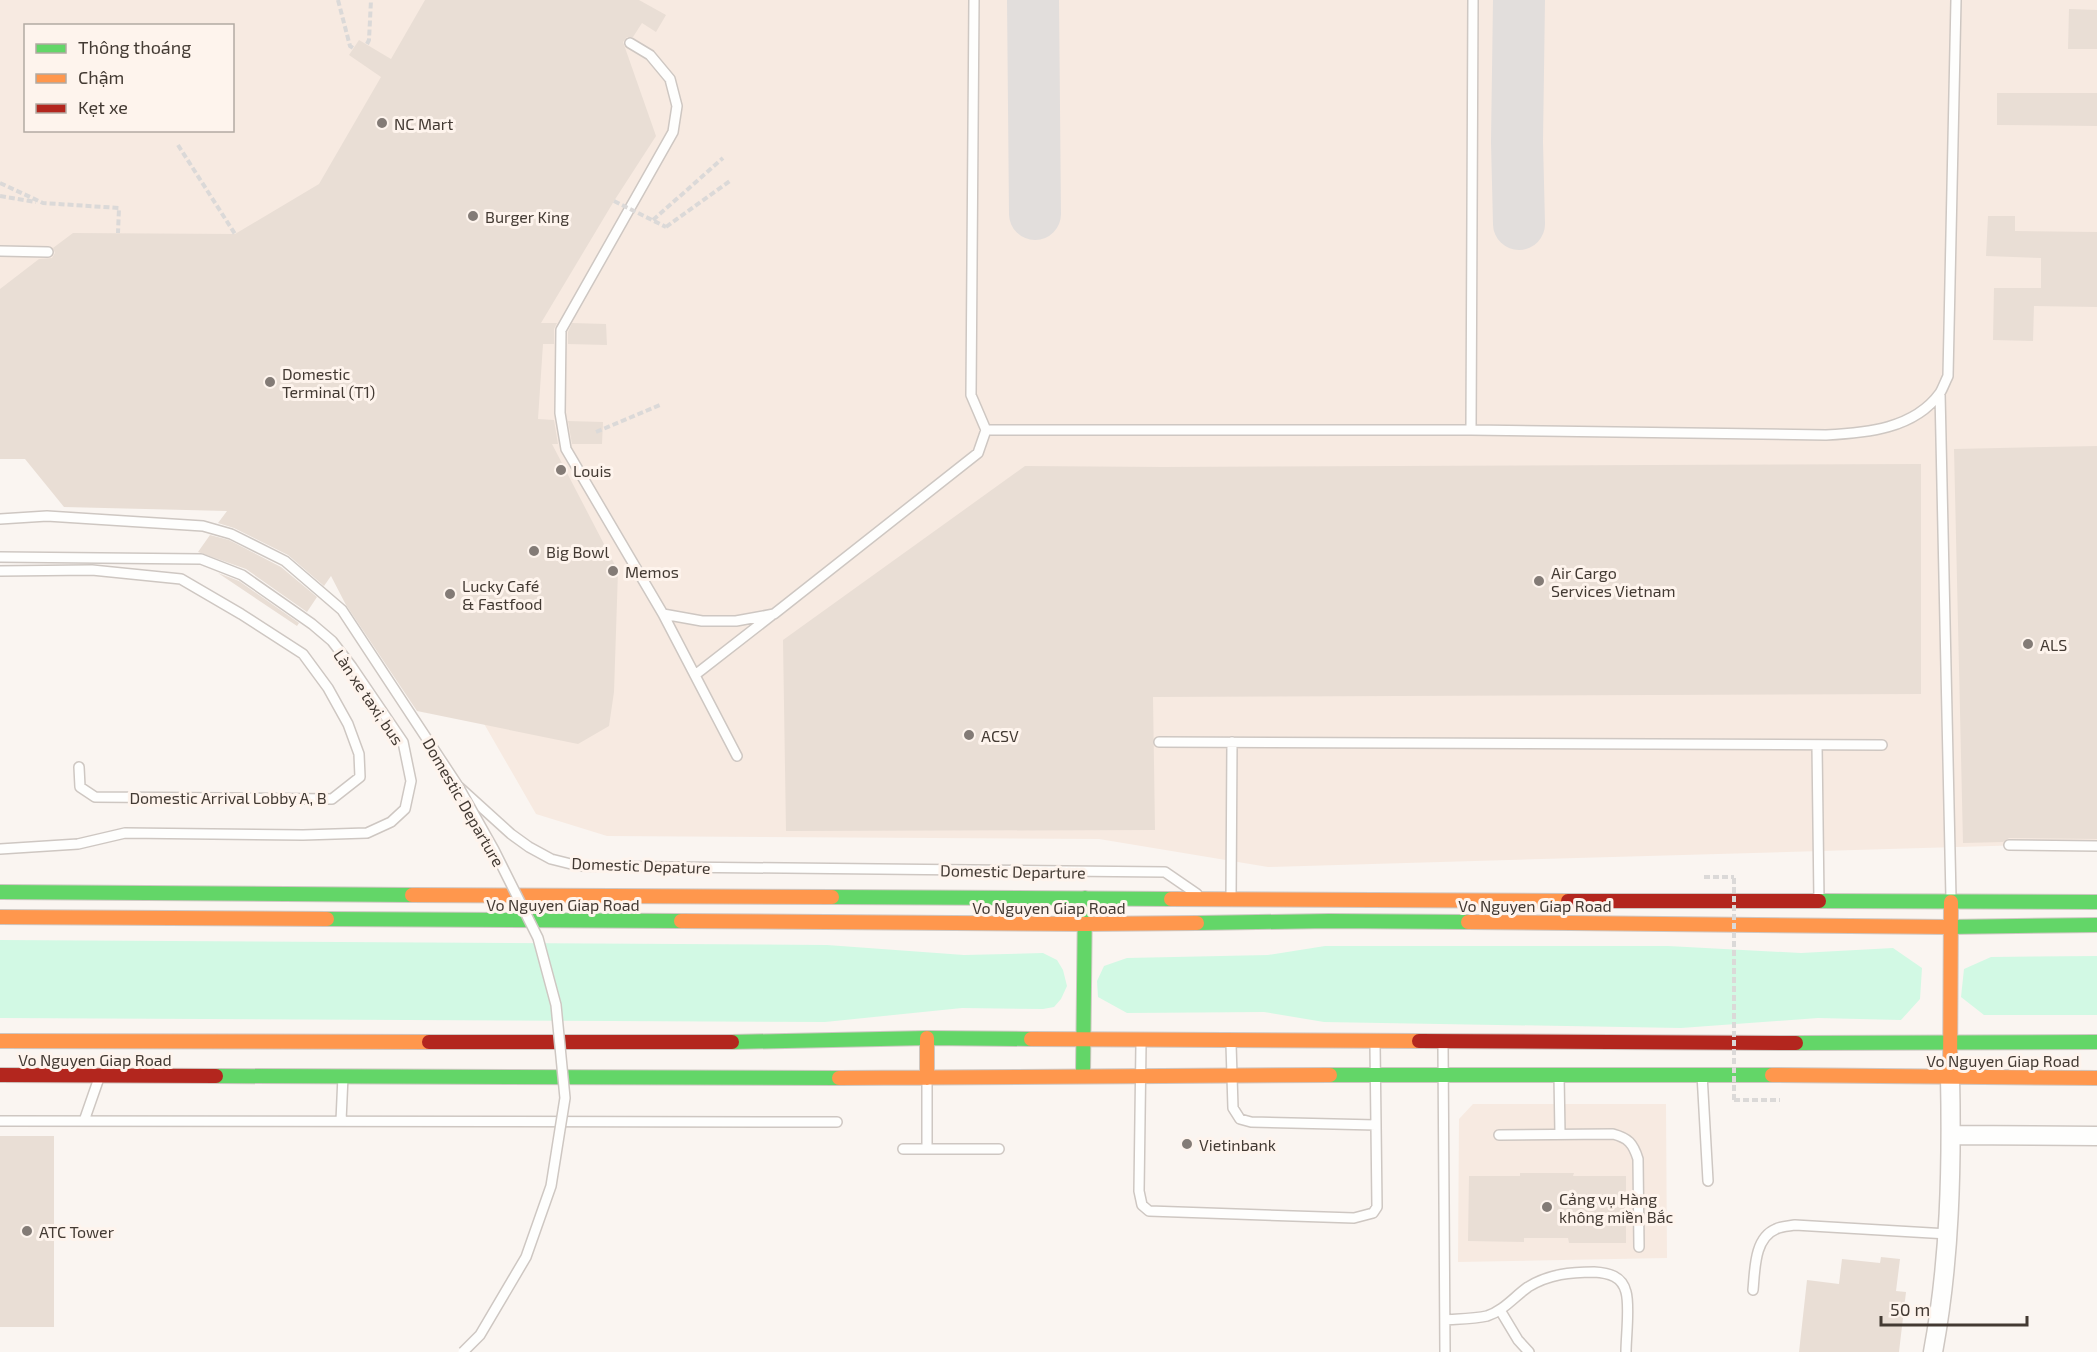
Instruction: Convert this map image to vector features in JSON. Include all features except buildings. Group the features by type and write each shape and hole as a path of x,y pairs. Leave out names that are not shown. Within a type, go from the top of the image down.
{"main road":[{"name":"Vo Nguyen Giap Road","path":"0,892 1231,900 2097,902"},
{"path":"838,896 864,922"},
{"path":"1083,1075 1085,898"},
{"path":"1278,900 1329,921"},
{"path":"1950,1076 1951,902"},
{"name":"Vo Nguyen Giap Road","path":"0,918 1085,924 1329,921 1951,927 2097,925"},
{"name":"Vo Nguyen Giap Road","path":"0,1041 748,1042 927,1038 1374,1042 2097,1042"},
{"path":"927,1038 927,1078"},
{"name":"Vo Nguyen Giap Road","path":"0,1075 927,1078 1083,1075 1702,1074 2097,1078"}],"street":[{"path":"1933,1352 1948,1234 1950,1076"},
{"path":"1951,1135 2097,1136"}],"lane":[{"path":"695,675 978,453 986,430 971,395 974,0"},
{"path":"1471,430 1473,0"},
{"path":"986,430 1471,430 1862,434 1893,427 1922,410 1940,393 1948,376 1956,0"},
{"path":"630,43 650,55 669,79 677,106 673,132 561,330 560,414 566,449 663,614 737,756"},
{"path":"0,251 48,252"},
{"path":"1940,393 1951,902"},
{"name":"Domestic Departure","path":"0,519 47,516 203,526 231,534 285,561 342,610 458,786 494,850 538,938 556,1005 565,1098 551,1186 526,1257 480,1335 463,1352"},
{"name":"Làn xe taxi, bus","path":"0,557 201,559 242,574 332,641 403,742 411,781 405,809 391,822 367,833 303,835 125,833 78,844 0,849"},
{"name":"Domestic Arrival Lobby A, B","path":"0,571 92,570 181,579 303,654 328,688 348,724 359,754 360,777 332,799 95,797 80,787 80,767"},
{"path":"663,614 702,621 736,621 774,614"},
{"path":"1159,742 1882,745"},
{"path":"1231,922 1232,742"},
{"path":"1817,745 1819,901"},
{"name":"Domestic Depature","path":"458,786 511,834 529,847 551,859 579,866 1022,870"},
{"path":"2009,845 2097,846"},
{"name":"Domestic Departure","path":"1022,870 1166,872 1205,899"},
{"path":"1141,1040 1139,1191 1142,1205 1149,1211 1354,1218 1373,1213 1377,1207 1374,1042"},
{"path":"1231,1041 1233,1108 1240,1119 1251,1122 1376,1125"},
{"path":"1443,1042 1445,1352"},
{"path":"1702,1074 1708,1181"},
{"path":"1559,1075 1560,1134"},
{"path":"84,1121 100,1076"},
{"path":"341,1121 343,1076"},
{"path":"927,1078 927,1149"},
{"path":"0,1121 837,1122"},
{"path":"1499,1135 1612,1134 1625,1137 1634,1146 1638,1158 1639,1247"},
{"path":"903,1149 999,1149"},
{"path":"1753,1290 1756,1261 1764,1236 1776,1228 1795,1225 1948,1234"},
{"path":"1445,1320 1486,1316 1500,1310 1529,1287 1556,1275 1569,1272 1613,1274 1623,1284 1627,1294 1626,1352"},
{"path":"1500,1310 1514,1335 1529,1352"}],"path":[{"path":"338,0 350,46 353,48"},
{"path":"367,44 371,0"},
{"path":"178,145 235,234"},
{"path":"653,220 723,158"},
{"path":"614,201 666,227 730,181"},
{"path":"0,183 43,203"},
{"path":"0,196 43,203 119,208 118,233"},
{"path":"596,432 660,405"},
{"path":"1734,877 1734,1100 1780,1100"}],"shaded area":[{"path":"0,0 2097,0 2097,843 1268,867 1099,839 607,836 536,814 319,437 0,438"},
{"path":"1473,1104 1666,1104 1667,1258 1458,1262 1459,1119"}],"green space":[{"path":"0,940 827,945 964,955 1043,953 1057,960 1063,970 1067,986 1054,1007 1043,1009 962,1008 825,1022 0,1018"},
{"path":"1325,946 1668,946 1801,953 1893,948 1922,968 1920,999 1901,1020 1818,1018 1681,1028 1324,1022 1264,1012 1127,1013 1098,997 1097,981 1104,966 1127,958 1268,955"},
{"path":"2097,956 2097,1015 1984,1015 1961,997 1964,969 1991,957"}],"taxiway":[{"path":"1033,0 1035,214"},
{"path":"1519,0 1517,142 1519,224"}],"traffic: fast":[{"path":"0,892 412,895"},
{"path":"832,897 1171,899"},
{"path":"1083,1075 1085,898"},
{"path":"1819,901 2097,902"},
{"path":"327,919 681,921"},
{"path":"1197,923 1468,922"},
{"path":"1947,927 2097,925"},
{"path":"732,1042 927,1038 1031,1039"},
{"path":"1796,1043 2097,1042"},
{"path":"1330,1075 1772,1075"},
{"path":"216,1076 839,1078"}],"traffic: slow":[{"path":"412,895 832,897"},
{"path":"1171,899 1568,901"},
{"path":"1950,1076 1951,902"},
{"path":"0,917 327,919"},
{"path":"681,921 1197,923"},
{"path":"1468,922 1947,927"},
{"path":"927,1038 927,1078"},
{"path":"1031,1039 1419,1041"},
{"path":"0,1041 429,1042"},
{"path":"839,1078 1330,1075"},
{"path":"1772,1075 2097,1078"}],"traffic: jam":[{"path":"1568,901 1819,901"},
{"path":"1419,1041 1796,1043"},
{"path":"429,1042 732,1042"},
{"path":"0,1075 216,1076"}],"place":[{"name":"NC Mart","path":"382,123"},
{"name":"Burger King","path":"473,216"},
{"name":"Domestic Terminal (T1)","path":"270,382"},
{"name":"Louis","path":"561,470"},
{"name":"Big Bowl","path":"534,551"},
{"name":"Memos","path":"613,571"},
{"name":"Air Cargo Services Vietnam","path":"1539,581"},
{"name":"Lucky Café & Fastfood","path":"450,594"},
{"name":"ALS","path":"2028,644"},
{"name":"ACSV","path":"969,735"},
{"name":"Vietinbank","path":"1187,1144"},
{"name":"Cảng vụ Hàng không miền Bắc","path":"1547,1207"},
{"name":"ATC Tower","path":"27,1231"}]}
